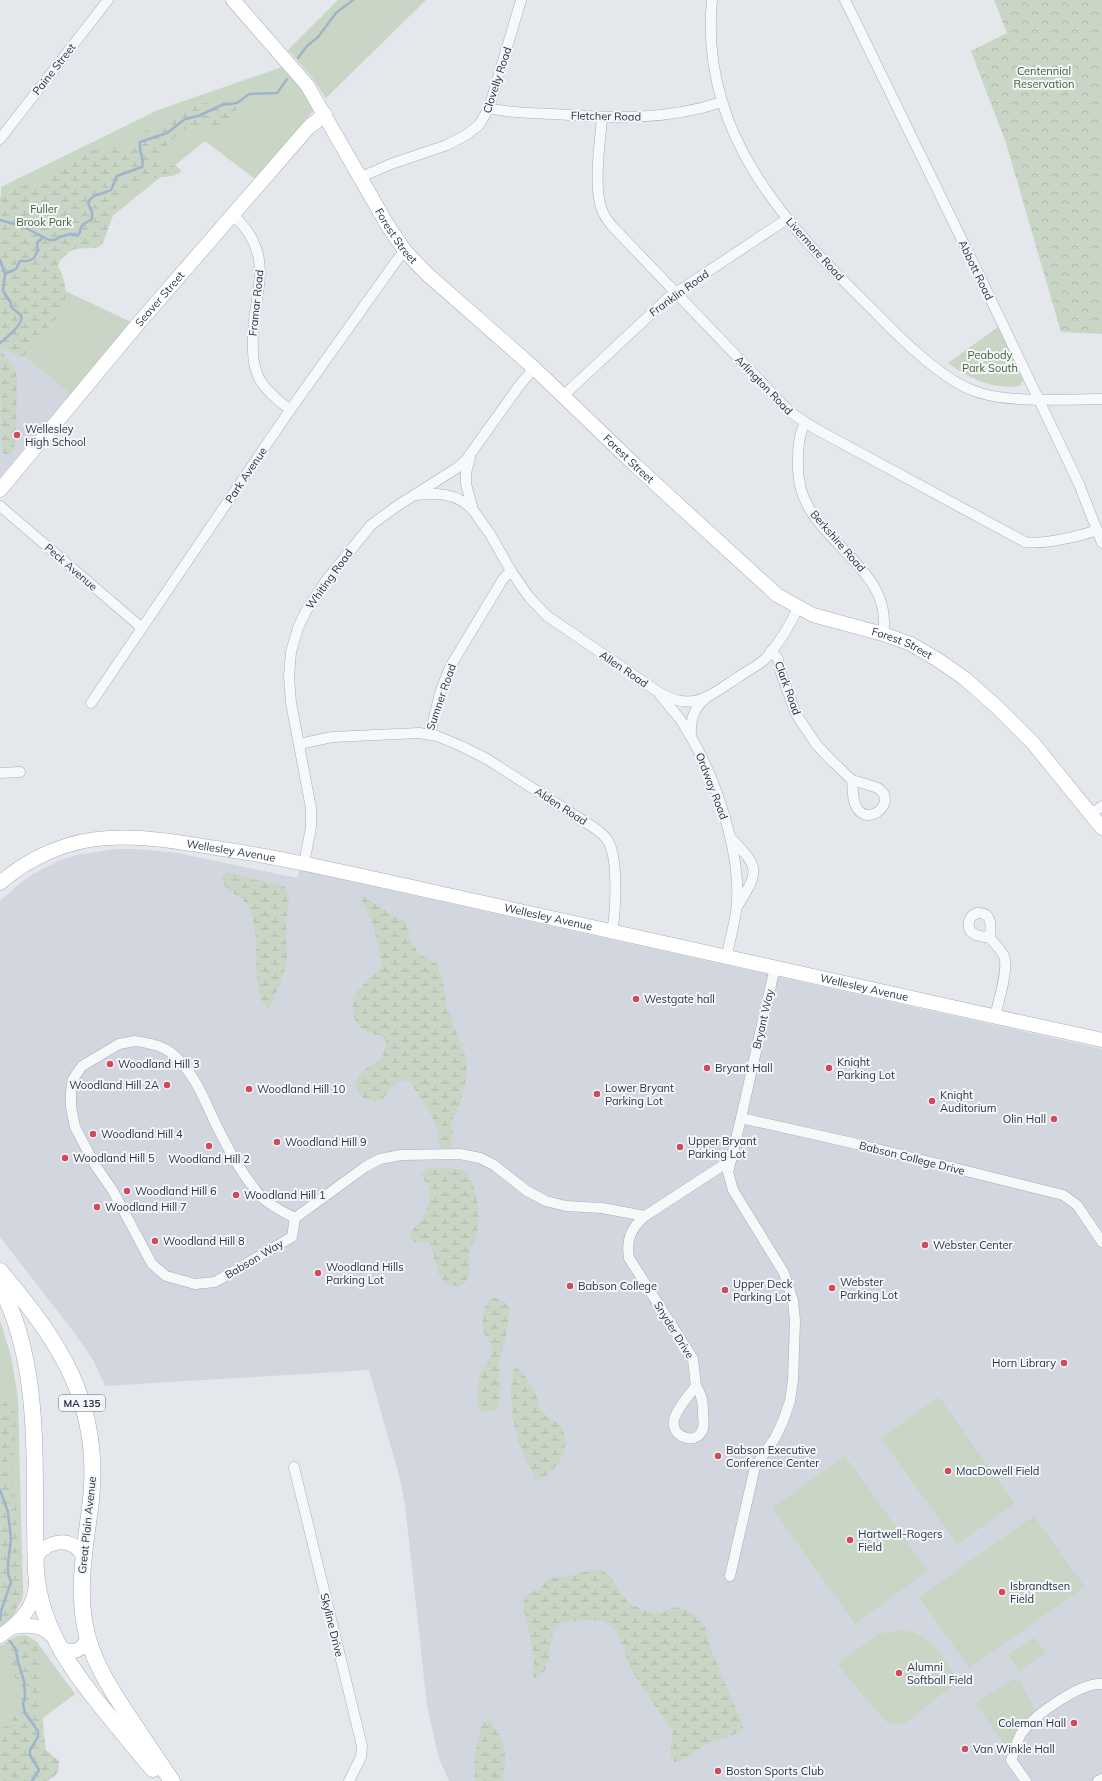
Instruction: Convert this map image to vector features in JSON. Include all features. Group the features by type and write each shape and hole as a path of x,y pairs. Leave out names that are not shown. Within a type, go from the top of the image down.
{"main road":[{"name":"Great Plain Avenue","path":"0,1272 29,1307 59,1349 74,1380 83,1405 89,1432 93,1465 82,1593 87,1635 92,1654 102,1675 172,1781"},
{"path":"0,1286 18,1332 30,1384 37,1579 46,1616 56,1642 84,1687 165,1781"}],"street":[{"name":"Paine Street","path":"0,139 108,0"},
{"name":"Forest Street","path":"233,0 303,79 325,114 376,208 405,251 426,273 534,368 764,585 784,600 798,608 826,619 883,634 911,644 956,672 981,693 1032,743 1099,819"},
{"name":"Clovelly Road","path":"361,178 392,164 439,149 460,138 479,125 489,108 521,0"},
{"name":"Livermore Road","path":"712,0 710,26 712,56 716,82 722,102 747,160 765,189 788,219 831,269 887,325 948,376 965,388 983,394 1037,399 1102,399"},
{"name":"Abbott Road","path":"844,0 981,279 1037,399 1079,484 1102,543"},
{"name":"Fletcher Road","path":"489,108 515,112 602,118 630,118 667,115 722,102"},
{"name":"Seaver Street","path":"0,490 139,322 308,128 325,114"},
{"name":"Arlington Road","path":"602,118 598,181 599,197 602,210 612,226 784,406 805,423 1025,542 1040,543 1082,535 1097,530"},
{"name":"Framar Road","path":"233,215 244,227 250,237 260,265 261,277 252,337 253,359 256,372 266,389 290,410"},
{"name":"Franklin Road","path":"563,396 652,311 676,292 788,219"},
{"name":"Park Avenue","path":"91,703 290,410 397,260 405,251"},
{"name":"Whiting Road","path":"304,864 312,814 291,703 289,672 292,648 301,620 325,582 366,531 384,515 457,468 470,455 519,386 534,368"},
{"name":"Berkshire Road","path":"805,423 800,435 798,453 798,476 802,494 813,514 866,574 875,587 884,609 885,622 883,634"},
{"name":"Allen Road","path":"470,455 466,473 466,484 473,510"},
{"name":"Allen Road","path":"413,496 435,494 449,496 460,500 473,510 495,541 511,571 528,597 547,616 657,691 670,698 682,701 695,701 705,698 762,661 771,651 798,608"},
{"name":"Peck Avenue","path":"0,506 142,628"},
{"name":"Sumner Road","path":"299,744 332,738 413,733 430,734 440,693 450,667 503,579 511,571"},
{"name":"Clark Road","path":"771,651 778,659 781,673 793,706 805,728 822,751 852,780"},
{"name":"Ordway Road","path":"657,691 680,719 691,736 717,794 730,837 737,894 727,955"},
{"name":"Ordway Road","path":"691,736 693,714 705,698"},
{"name":"Alden Road","path":"430,734 452,742 487,759 593,827 606,838 611,847 614,867 615,911 612,930"},
{"path":"0,773 20,772"},
{"name":"Ordway Road","path":"730,837 750,859 753,868 751,882 736,907"},
{"name":"Wellesley Avenue","path":"2,878 28,862 54,850 76,843 110,838 160,839 232,850 304,864 727,955 995,1017 1102,1040"},
{"path":"990,938 1002,952 1005,962 1004,977 995,1017"},
{"name":"Bryant Way","path":"741,1118 775,967"},
{"name":"Babson Way","path":"135,1041 152,1044 169,1051 183,1064 196,1082 224,1140 258,1193 283,1212 295,1218 292,1237 215,1282 195,1284 166,1276 152,1264 113,1191 95,1165 75,1127 71,1107 73,1079 82,1066 119,1044 135,1041"},
{"path":"730,1576 755,1467 775,1438 790,1401 793,1380 795,1321 793,1301 784,1273 733,1190 728,1172 741,1118"},
{"name":"Babson College Drive","path":"741,1118 857,1144 1063,1195 1077,1205 1102,1242"},
{"path":"295,1218 365,1167 380,1159 415,1154 460,1154 480,1158 494,1165 527,1191 546,1201 566,1206 602,1208 645,1216"},
{"name":"Snyder Drive","path":"696,1386 674,1419 674,1428 676,1433 681,1437 688,1439 696,1437 702,1432 704,1426 701,1394 696,1386 694,1359 629,1258 627,1247 630,1234 645,1216 731,1160"},
{"name":"Skyline Drive","path":"294,1467 362,1746 361,1757 349,1781"},
{"path":"36,1557 45,1547 58,1542 67,1543 76,1547 84,1557"},
{"path":"0,1636 13,1627 26,1613 32,1603 36,1591 37,1579"},
{"path":"13,1627 25,1625 37,1626 48,1632 56,1642 66,1650 77,1650 85,1643 87,1635"},
{"path":"1026,1781 1011,1760 1022,1731 1040,1715 1074,1692 1094,1683 1102,1684"},
{"path":"1098,1781 1102,1779"}],"shaded area":[{"name":"Wellesley High School","path":"0,336 70,394 0,477"},
{"name":"Babson College","path":"115,849 135,849 177,853 297,878 300,870 1102,1049 1102,1781 449,1781 438,1756 427,1705 405,1505 400,1479 369,1370 105,1386 93,1360 76,1335 0,1237 0,901 33,874 60,860 76,855"}],"green space":[{"path":"338,0 426,0 326,98 311,76 288,50"},
{"name":"Centennial Reservation","path":"994,0 1102,0 1102,334 1061,332 1006,143 971,51 1007,33"},
{"name":"Fuller Brook Park","path":"282,67 303,92 314,110 255,179 205,141 78,244 40,279 131,322 70,394 0,336 1,187 158,110"},
{"path":"223,101 229,102 236,107 236,113 233,118 228,122 216,126 188,128 184,130 170,142 156,159 159,163 176,166 181,170 180,173 172,176 150,179 139,183 124,196 119,204 114,213 103,243 99,247 75,249 69,251 61,259 58,266 66,293 63,306 56,318 39,336 29,351 21,357 0,348 0,197 26,184 46,179 84,155 99,148 106,146 122,151 130,150 145,131 167,124 197,104"},
{"name":"Peabody Park South","path":"998,327 1023,380 1019,386 1009,387 981,382 948,363"},
{"path":"0,350 15,369 17,376 16,440 12,453 7,454 3,453 1,439"},
{"path":"230,873 285,887 289,897 286,925 287,958 284,972 272,1004 268,1009 259,993 257,982 254,922 247,904 226,887 221,878 225,874"},
{"path":"363,896 394,916 405,920 411,940 418,953 437,964 442,976 446,1005 464,1052 467,1070 461,1101 451,1123 453,1133 451,1146 444,1150 438,1143 439,1133 431,1115 411,1083 404,1080 400,1082 391,1089 381,1101 365,1100 358,1091 355,1083 362,1072 382,1058 386,1039 361,1028 356,1022 353,1014 353,1000 355,996 363,985 382,966 373,924 362,901"},
{"path":"426,1169 459,1169 468,1175 475,1190 478,1209 478,1228 469,1254 468,1277 467,1280 461,1285 451,1285 443,1281 438,1271 429,1243 413,1242 410,1239 414,1228 424,1216 428,1207 430,1192 421,1175"},
{"path":"493,1297 505,1303 510,1309 505,1341 499,1360 500,1395 498,1405 493,1411 488,1412 481,1410 478,1405 478,1386 480,1375 490,1358 492,1351 491,1344 484,1332 483,1316 486,1305"},
{"path":"0,1320 11,1356 18,1398 23,1589 21,1601 13,1616 0,1627"},
{"path":"516,1367 520,1369 532,1386 543,1413 560,1425 565,1436 564,1452 560,1460 550,1473 536,1480 519,1444 512,1415 511,1392 513,1371"},
{"name":"MacDowell Field","path":"939,1397 1015,1504 957,1544 881,1438"},
{"path":"11,1399 14,1404 16,1423 12,1479 16,1505 18,1550 23,1595 20,1604 14,1612 0,1625 0,1407 7,1400"},
{"name":"Hartwell-Rogers Field","path":"845,1456 928,1571 855,1624 772,1508"},
{"name":"Isbrandtsen Field","path":"1034,1516 1085,1587 969,1668 919,1597"},
{"path":"595,1569 601,1570 607,1574 626,1600 638,1608 649,1612 660,1613 674,1608 680,1608 690,1612 700,1620 706,1629 714,1658 741,1720 743,1728 740,1732 706,1745 680,1761 674,1762 671,1759 672,1732 643,1689 628,1662 616,1632 609,1625 601,1621 570,1621 559,1625 552,1636 548,1663 545,1669 535,1678 533,1676 534,1657 523,1603 528,1594 540,1589 549,1578 569,1576"},
{"name":"Alumni Softball Field","path":"902,1630 921,1636 936,1648 959,1681 908,1721 894,1724 885,1721 837,1664 878,1634"},
{"path":"26,1635 37,1642 75,1694 43,1718 45,1781 0,1781 0,1646 17,1636"},
{"path":"21,1637 31,1641 37,1648 40,1657 42,1668 41,1715 46,1750 59,1761 58,1773 48,1781 0,1781 0,1730 11,1721 17,1712 20,1703 19,1687 9,1664 6,1648 8,1640"},
{"path":"1035,1637 1046,1653 1019,1671 1008,1655"},
{"path":"1016,1678 1019,1680 1038,1714 1011,1755 976,1704 987,1695"},
{"path":"487,1720 497,1731 504,1749 505,1759 503,1781 476,1781 475,1779 475,1754 482,1723"}],"waterway":[{"path":"298,58 307,46 318,37 336,13 353,0"},
{"path":"0,220 24,227 49,240 55,240 70,234 78,235 82,225 92,219 92,212 88,203 90,200 94,196 111,190 117,176 142,167 143,161 140,142 167,133 185,119 198,116 222,105 237,103 249,94 277,93 287,79"},
{"path":"0,343 14,331 21,319 21,316 11,307 11,303 3,291 5,274 16,269 20,261 28,261 34,258 38,250 37,243 43,237"},
{"path":"0,260 5,274"},
{"path":"0,1490 8,1512 11,1539 8,1563 8,1574 11,1582 1,1611 0,1620"},
{"path":"10,1641 16,1650 24,1681 25,1697 23,1704 25,1713 38,1731 38,1737 30,1750 30,1755 39,1770 32,1781"}],"place":[{"name":"Wellesley High School","path":"17,435"},
{"name":"Westgate hall","path":"636,999"},
{"name":"Woodland Hill 3","path":"110,1064"},
{"name":"Bryant Hall","path":"707,1068"},
{"name":"Knight Parking Lot","path":"829,1068"},
{"name":"Woodland Hill 2A","path":"167,1085"},
{"name":"Woodland Hill 10","path":"249,1089"},
{"name":"Lower Bryant Parking Lot","path":"597,1094"},
{"name":"Knight Auditorium","path":"932,1101"},
{"name":"Olin Hall","path":"1054,1119"},
{"name":"Woodland Hill 4","path":"93,1134"},
{"name":"Woodland Hill 9","path":"277,1142"},
{"name":"Woodland Hill 2","path":"209,1146"},
{"name":"Upper Bryant Parking Lot","path":"680,1147"},
{"name":"Woodland Hill 5","path":"65,1158"},
{"name":"Woodland Hill 6","path":"127,1191"},
{"name":"Woodland Hill 1","path":"236,1195"},
{"name":"Woodland Hill 7","path":"97,1207"},
{"name":"Woodland Hill 8","path":"155,1241"},
{"name":"Webster Center","path":"925,1245"},
{"name":"Woodland Hills Parking Lot","path":"318,1273"},
{"name":"Babson College","path":"570,1286"},
{"name":"Webster Parking Lot","path":"832,1288"},
{"name":"Upper Deck Parking Lot","path":"725,1290"},
{"name":"Horn Library","path":"1064,1363"},
{"name":"Babson Executive Conference Center","path":"718,1456"},
{"name":"MacDowell Field","path":"948,1471"},
{"name":"Hartwell-Rogers Field","path":"850,1540"},
{"name":"Isbrandtsen Field","path":"1002,1592"},
{"name":"Alumni Softball Field","path":"899,1673"},
{"name":"Coleman Hall","path":"1074,1723"},
{"name":"Van Winkle Hall","path":"965,1749"},
{"name":"Boston Sports Club","path":"718,1771"}]}
